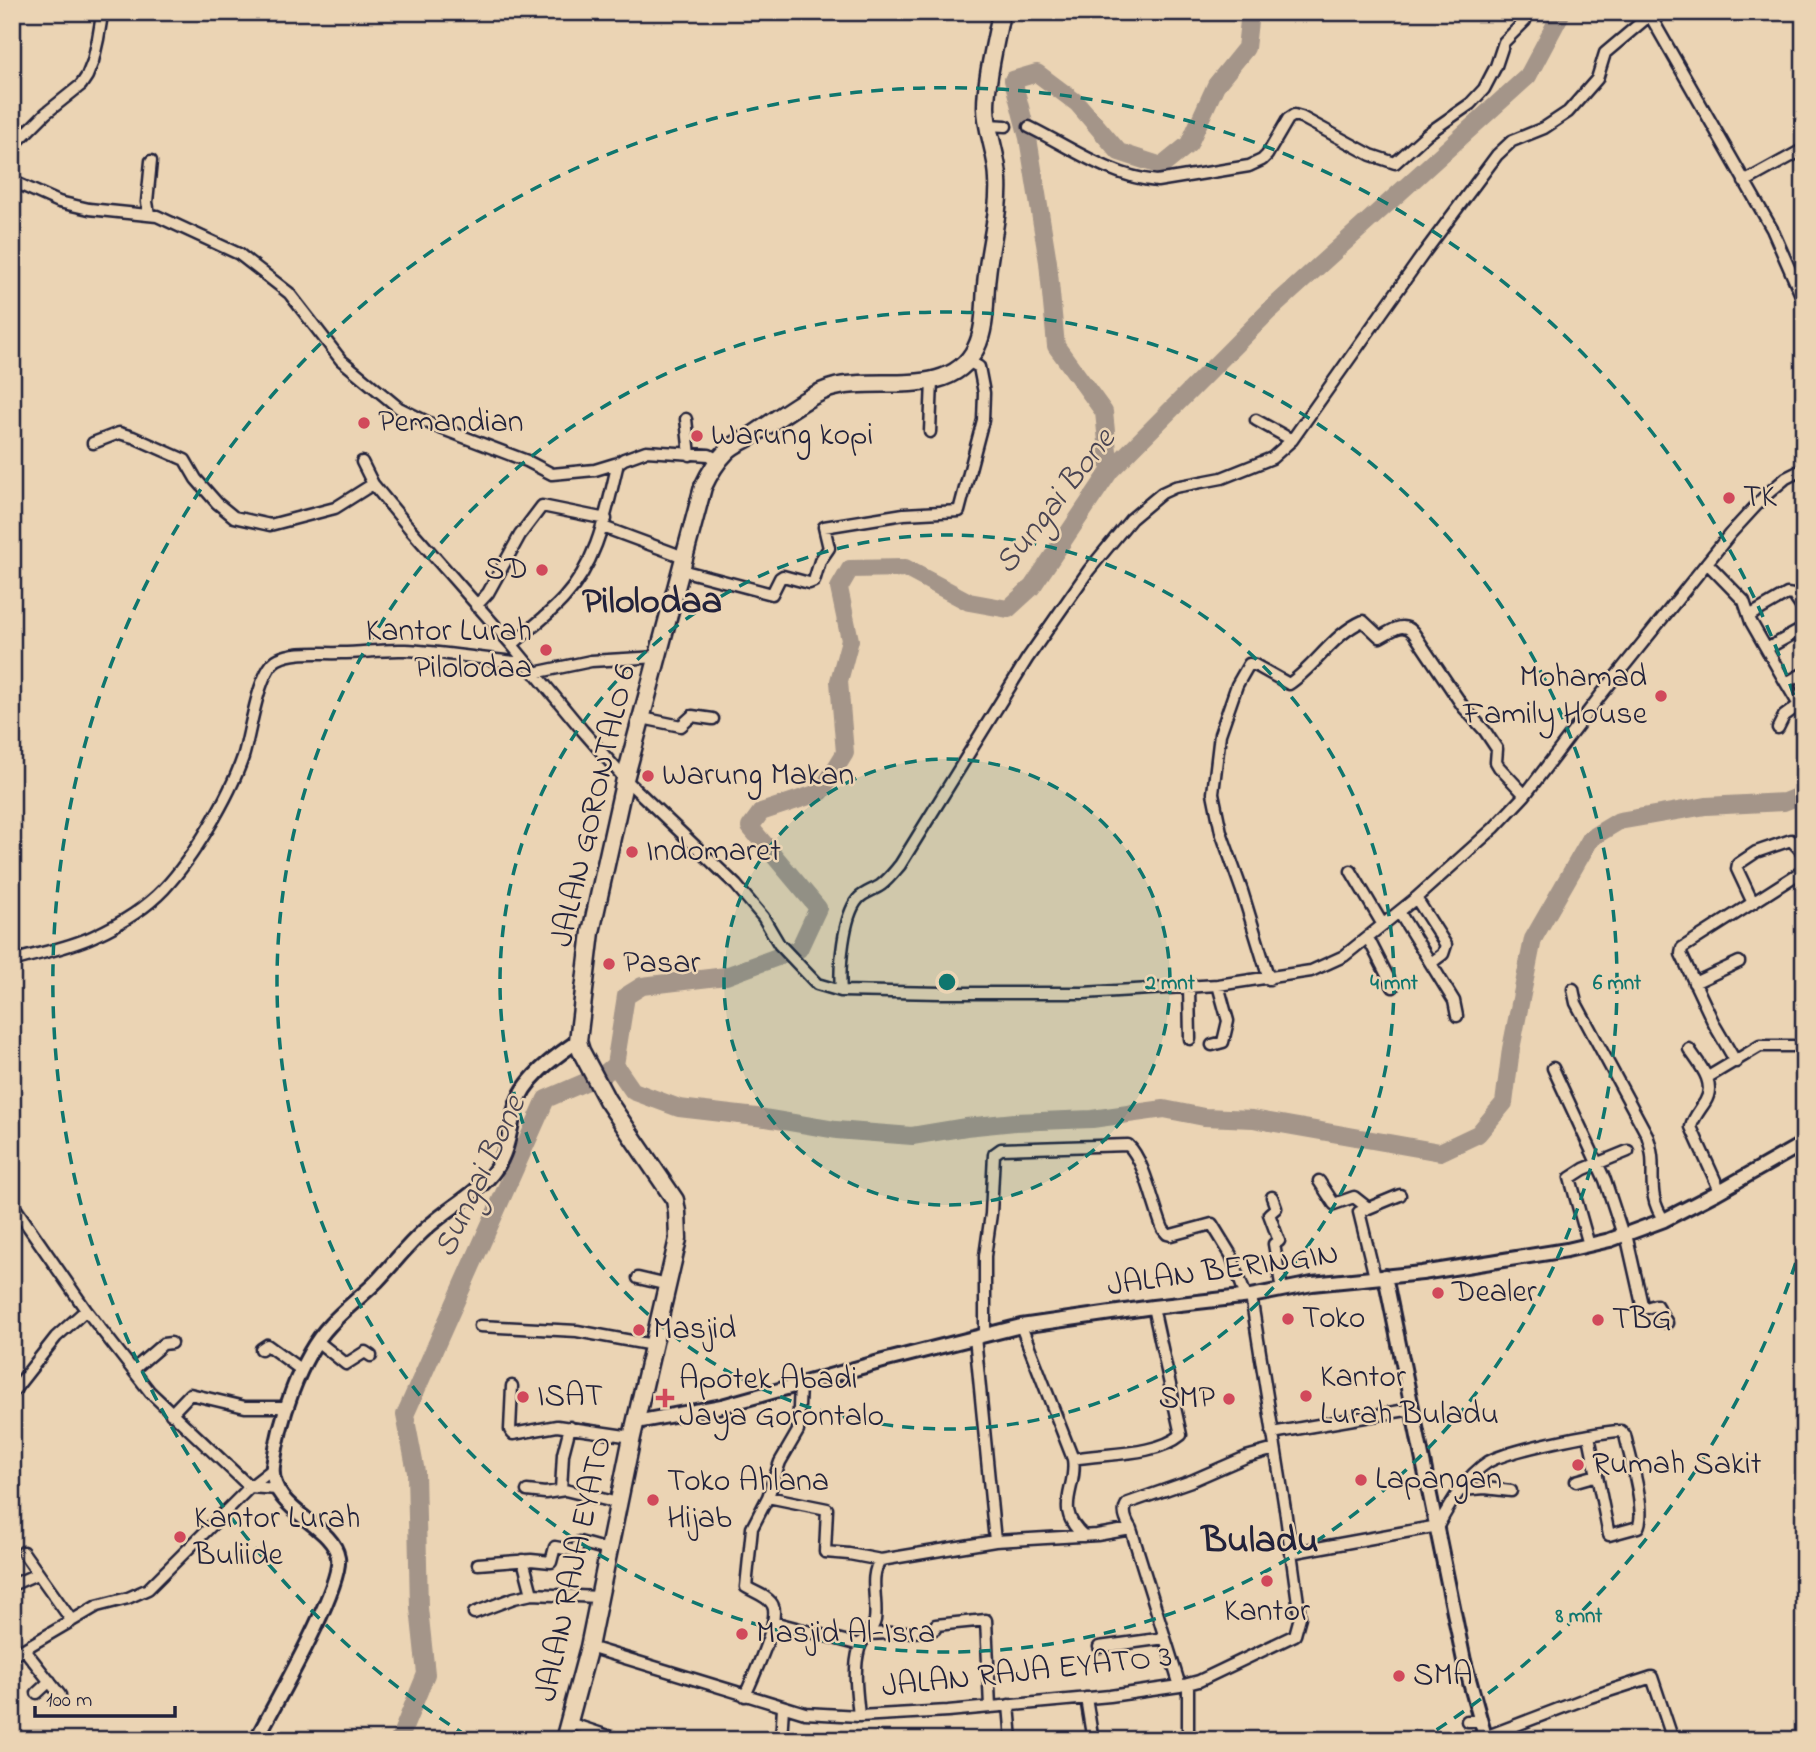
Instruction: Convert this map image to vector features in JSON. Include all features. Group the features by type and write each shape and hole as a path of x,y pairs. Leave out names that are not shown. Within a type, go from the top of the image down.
{"main road":[{"path":"968,361 980,338 998,190 998,172 987,125 986,104 1001,12"},
{"name":"JALAN GORONTALO 6","path":"579,1046 591,932 625,779 703,487 719,460 733,446 811,397 832,387 852,383 909,383 932,380 968,361"},
{"name":"JALAN RAJA EYATO","path":"564,1740 589,1647 634,1429 668,1285 678,1223 675,1200 607,1100 579,1046"}],"street":[{"path":"12,147 46,113 81,85 93,61 101,21 99,12"},
{"path":"1029,127 1105,167 1157,181 1249,166 1262,160 1288,119 1294,115 1371,155 1395,163 1427,134 1470,104 1484,89 1504,42 1525,21 1526,12"},
{"path":"841,990 846,926 851,910 858,899 884,883 900,865 1027,659 1088,570 1118,533 1161,493 1222,478 1272,458 1292,440 1497,155 1512,141 1544,128 1568,112 1597,79 1605,53 1649,14 1776,238 1804,302"},
{"path":"987,125 1006,126"},
{"path":"1744,182 1804,149"},
{"path":"149,214 147,202 151,161"},
{"path":"12,181 59,202 89,209 149,214 239,254 279,284 301,307 341,360 399,408 552,474 595,470 646,451 709,455 719,460"},
{"path":"476,606 488,593 520,535 541,507 605,523 683,563 772,594 783,576 809,583 814,581 820,562 829,548 824,527 904,513 959,511 982,427 985,400 979,368 968,361"},
{"path":"930,432 932,380"},
{"path":"686,419 690,455"},
{"path":"1256,420 1292,440"},
{"path":"93,443 119,433 185,460 196,479 217,503 234,517 270,525 335,508 373,484"},
{"path":"362,462 373,484 625,779 736,885 762,917 779,944 822,987 841,990 1083,993 1218,985 1269,979 1323,967 1344,956 1416,898 1494,828 1525,795 1730,534 1765,496 1786,478 1804,469"},
{"path":"512,645 565,597 593,554 605,523 618,463"},
{"path":"1709,564 1740,596 1801,709 1784,716 1778,728"},
{"path":"1749,616 1790,593 1804,611"},
{"path":"1269,979 1221,832 1213,793 1220,734 1237,685 1249,664 1289,684 1359,622 1366,623 1380,637 1399,627 1408,627 1464,708 1497,748 1496,762 1499,767 1525,795"},
{"path":"1768,648 1804,628"},
{"path":"12,961 91,937 115,925 162,891 199,841 231,784 243,755 261,687 272,664 280,658 298,654 401,650 526,663"},
{"path":"534,673 591,661 658,657"},
{"path":"1786,682 1804,673"},
{"path":"642,718 681,726 692,716 713,719"},
{"path":"1753,902 1737,869 1738,864 1756,852 1791,840 1804,854"},
{"path":"1736,1062 1694,983 1682,954 1682,947 1804,870"},
{"path":"1351,871 1383,925"},
{"path":"1416,898 1446,945 1443,954 1431,962"},
{"path":"1399,912 1454,1001 1457,1016"},
{"path":"1368,938 1393,987"},
{"path":"1694,983 1739,962"},
{"path":"1212,1045 1223,1042 1228,1028 1218,985"},
{"path":"1189,986 1190,1039"},
{"path":"1573,989 1576,1003 1647,1135 1654,1153 1653,1199 1664,1220"},
{"path":"256,1740 320,1615 338,1570 339,1559 335,1545 286,1502 277,1489 273,1469 300,1369 329,1326 352,1306 432,1223 495,1170 504,1153 524,1088 539,1072 579,1046"},
{"path":"1708,1077 1760,1046 1793,1046"},
{"path":"1689,1049 1708,1077 1708,1098 1691,1127 1720,1191"},
{"path":"1553,1068 1598,1164 1625,1235 1643,1309 1656,1305 1667,1323"},
{"name":"JALAN BERINGIN","path":"634,1429 1021,1326 1422,1273 1589,1245 1664,1220 1804,1143"},
{"name":"JALAN RAJA EYATO 3","path":"589,1647 805,1713 859,1716 990,1707 1184,1686 1295,1635 1300,1617 1275,1449 1248,1297 1231,1255 1212,1224 1171,1235 1163,1229 1132,1148 1128,1145 1001,1149 994,1154 980,1336"},
{"path":"1589,1245 1570,1178 1629,1151"},
{"path":"1320,1181 1334,1204 1354,1197 1368,1208"},
{"path":"1400,1195 1359,1212 1380,1277 1412,1409 1438,1527 1474,1721 1486,1738 1590,1697 1652,1678 1673,1740"},
{"path":"1272,1197 1276,1208 1269,1214 1279,1241 1274,1244 1282,1290"},
{"path":"12,1203 86,1310 150,1392 250,1487 277,1489"},
{"path":"638,1278 668,1285"},
{"path":"1073,1458 1122,1455 1163,1444 1181,1435 1153,1307"},
{"path":"12,1393 56,1337 86,1310"},
{"path":"480,1326 577,1331 653,1345"},
{"path":"1021,1326 1073,1458 1075,1469 1068,1493 1069,1513 1074,1527 1084,1536"},
{"path":"980,1336 995,1541"},
{"path":"317,1341 346,1364 365,1352 371,1356"},
{"path":"133,1370 163,1345 171,1343"},
{"path":"261,1349 267,1345 300,1369"},
{"path":"745,1696 773,1622 775,1609 771,1602 748,1589 745,1584 752,1528 768,1497 780,1462 798,1431 800,1384"},
{"path":"512,1386 511,1433 570,1427 634,1429"},
{"path":"171,1413 190,1394 245,1407 288,1407"},
{"path":"1272,1433 1412,1409"},
{"path":"561,1490 563,1454 570,1427"},
{"path":"1290,1553 1438,1527 1470,1478 1490,1461 1519,1451 1588,1436 1621,1431 1625,1435 1640,1507 1638,1527 1609,1535 1588,1436"},
{"path":"1188,1740 1184,1686 1165,1638 1131,1529 1125,1520 1125,1508 1128,1503 1191,1481 1246,1457 1275,1449"},
{"path":"12,1656 97,1606 128,1598 148,1589 250,1487 273,1469"},
{"path":"1576,1481 1597,1475"},
{"path":"1462,1490 1485,1488 1511,1491"},
{"path":"527,1491 545,1493 561,1490 618,1503"},
{"path":"768,1497 827,1509 825,1552 881,1560 995,1541 1084,1536 1131,1529"},
{"path":"478,1564 523,1560 551,1562 555,1547 576,1551 579,1542 608,1550"},
{"path":"23,1552 72,1621"},
{"path":"523,1560 532,1594"},
{"path":"859,1716 857,1673 860,1645 875,1619 875,1572 881,1560"},
{"path":"12,1585 37,1574"},
{"path":"474,1613 532,1594 599,1597"},
{"path":"868,1634 929,1631 936,1629 936,1625 986,1620 990,1707"},
{"path":"773,1622 860,1645"},
{"path":"1100,1647 1165,1638"},
{"path":"24,1649 60,1695"},
{"path":"37,1693 50,1681"},
{"path":"1086,1698 1092,1735 1089,1740"},
{"path":"1009,1705 1012,1740"},
{"path":"781,1740 783,1707"},
{"path":"569,1723 620,1740"}],"waterway":[{"path":"1110,471 1104,412 1056,346 1048,262 1028,138 1013,80 1037,73 1077,103 1119,152 1162,166 1189,144 1216,85 1246,48 1250,12"},
{"name":"Sungai Bone","path":"399,1740 426,1674 419,1608 416,1472 405,1415 546,1099 604,1074 615,1065 626,996 642,986 726,976 799,949 818,908 750,827 761,812 821,792 845,753 839,681 850,640 839,588 850,569 905,568 969,602 1008,609 1032,587 1110,471 1269,311 1528,76 1562,12"},
{"path":"615,1065 633,1091 679,1108 836,1130 912,1136 966,1127 1092,1119 1164,1109 1204,1117 1253,1119 1440,1152 1478,1134 1504,1103 1511,1049 1533,939 1591,838 1619,821 1706,806 1784,802 1804,794"}],"place":[{"name":"Pemandian","path":"364,423"},
{"name":"Warung kopi","path":"697,436"},
{"name":"TK","path":"1729,498"},
{"name":"SD","path":"542,570"},
{"name":"Kantor Lurah Pilolodaa","path":"546,650"},
{"name":"Mohamad Family House","path":"1661,696"},
{"name":"Warung Makan","path":"648,776"},
{"name":"Indomaret","path":"632,852"},
{"name":"Pasar","path":"609,964"},
{"name":"Dealer","path":"1438,1293"},
{"name":"Toko","path":"1288,1319"},
{"name":"TBG","path":"1598,1320"},
{"name":"Masjid","path":"639,1330"},
{"name":"Kantor Lurah Buladu","path":"1306,1396"},
{"name":"ISAT","path":"523,1397"},
{"name":"Apotek Abadi Jaya Gorontalo","path":"665,1398"},
{"name":"SMP","path":"1229,1399"},
{"name":"Rumah Sakit","path":"1578,1465"},
{"name":"Lapangan","path":"1361,1480"},
{"name":"Toko Ahlana Hijab","path":"653,1500"},
{"name":"Kantor Lurah Buliide","path":"180,1537"},
{"name":"Kantor","path":"1267,1581"},
{"name":"Masjid Al-Isra","path":"742,1634"},
{"name":"SMA","path":"1399,1676"}],"district":[{"name":"Pilolodaa","path":"652,603"},
{"name":"Buladu","path":"1260,1542"}]}
